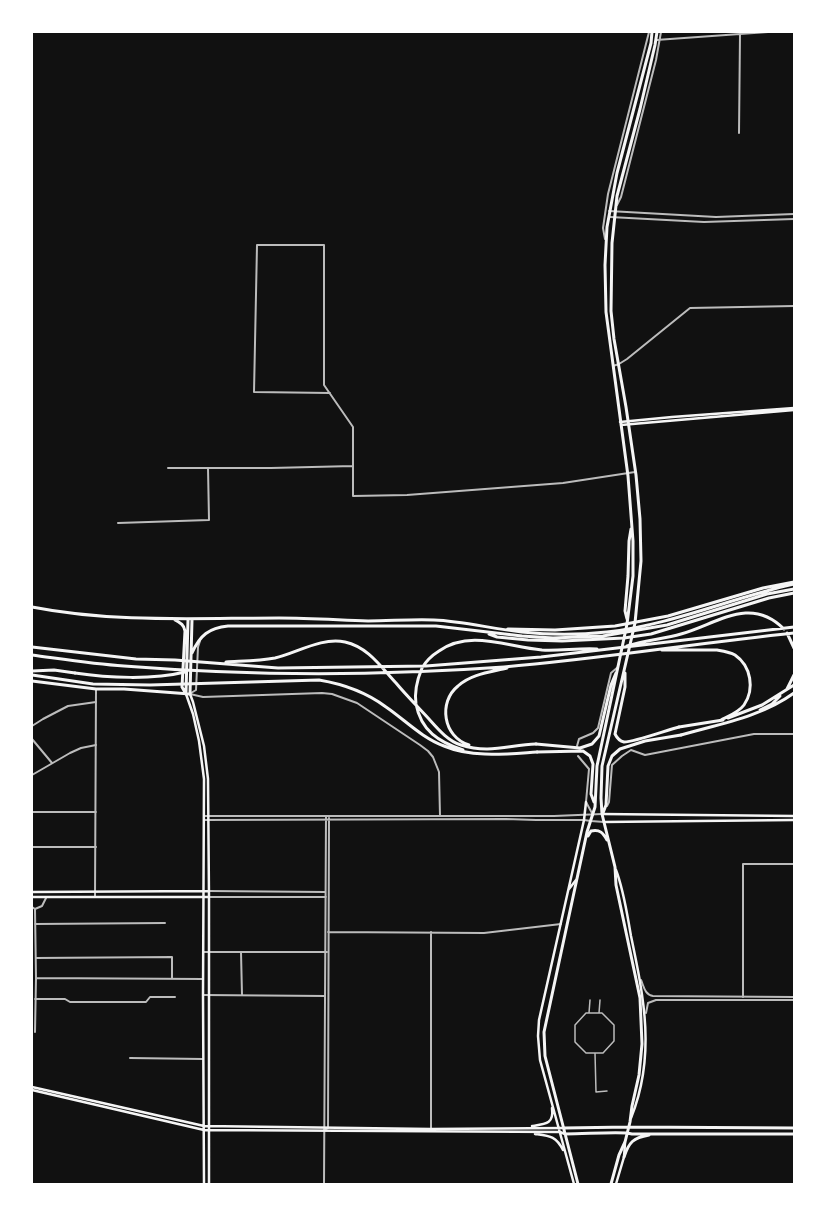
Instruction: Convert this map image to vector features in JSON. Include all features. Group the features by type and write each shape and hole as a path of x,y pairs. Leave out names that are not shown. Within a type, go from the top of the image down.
{"main road":[{"path":"578,1184 545,1056 544,1032 586,840 593,815 597,766 628,620 632,576 633,541 628,476 626,474 606,312 606,242 608,217 617,173 651,43 652,32"},
{"path":"630,1122 640,1094 645,1068 646,1013 641,980 621,887 602,814 601,798 602,766 635,623 641,561 640,519 635,472 614,339 611,307 612,243 619,188 640,109 657,32"},
{"path":"620,424 628,422 794,409"},
{"path":"495,628 555,630 584,629 635,623 702,607 764,588 794,583"},
{"path":"32,607 55,612 116,617 188,620 279,618 370,621 432,620 495,628 522,634 585,634 623,630 687,616 744,597 794,583"},
{"path":"192,653 197,641 202,636 217,627 228,626 436,626 484,632 580,637 622,634 668,625 767,594 793,590"},
{"path":"484,632 497,636 528,640 562,641 632,637 651,634 793,590"},
{"path":"618,648 640,642 675,636 744,612 756,613 771,618 787,631 794,648"},
{"path":"170,619 180,622 184,626 182,687 193,714 202,758 204,780 204,1184"},
{"path":"186,694 188,620"},
{"path":"192,620 190,694 195,709 208,779 210,896 209,1184"},
{"path":"32,647 136,659 175,660 285,668 426,666 534,658 794,628"},
{"path":"32,655 121,666 175,670 357,674 427,672 517,666 794,632"},
{"path":"474,753 446,744 437,738 426,727 421,718 415,698 416,688 420,674 426,662 434,654 445,646 457,642 472,640 488,641 542,650 585,648 604,650"},
{"path":"212,663 275,658 331,641 352,644 373,658 437,728 450,740 461,745 482,749 501,749 536,744 580,748 592,744 599,736 611,685 619,666"},
{"path":"647,651 706,649 726,651 735,655 745,665 750,677 749,695 744,706 735,713 721,720"},
{"path":"482,749 466,744 457,739 448,726 445,708 451,693 464,682 479,675 517,666"},
{"path":"625,666 625,688 615,734 622,742 631,741 679,727 721,720 749,711 773,699 794,685"},
{"path":"32,671 54,670 113,677 164,675 188,670"},
{"path":"32,675 93,684 211,684 319,680 333,682 357,690 373,698 431,740 459,751 496,754 583,751 590,756 593,764 591,794 595,804"},
{"path":"742,717 772,704 788,688 794,675"},
{"path":"32,681 96,689 124,689 190,694"},
{"path":"602,814 606,805 608,766 612,756 620,748 646,741 681,735 768,709 794,693"},
{"path":"574,1184 539,1053 538,1036 539,1020 584,820 586,802"},
{"path":"602,814 794,816"},
{"path":"604,822 794,820"},
{"path":"586,840 590,832 597,830 603,833 609,845"},
{"path":"615,867 616,885 641,1012 641,1060 625,1142 624,1157"},
{"path":"568,891 578,878"},
{"path":"32,892 209,891"},
{"path":"32,897 210,896"},
{"path":"32,1088 204,1128 527,1133 560,1132 565,1134 794,1134"},
{"path":"524,1128 545,1124 550,1121 553,1115 551,1101"},
{"path":"324,1129 629,1127 794,1128"},
{"path":"527,1133 554,1138 560,1144 566,1155"},
{"path":"616,1184 628,1146 636,1139 658,1134"},
{"path":"611,1184 619,1155 625,1142"}],"street":[{"path":"606,242 603,228 606,204 649,32"},
{"path":"616,206 621,197 656,60 661,32"},
{"path":"656,40 733,33 768,32"},
{"path":"739,133 740,34"},
{"path":"624,131 630,126"},
{"path":"609,211 716,217 794,214"},
{"path":"608,217 704,222 794,219"},
{"path":"330,393 254,392 257,245 324,245 324,385 330,393 353,427 353,496 407,495 563,483 635,472"},
{"path":"613,366 619,364 690,308 794,306"},
{"path":"168,468 353,466"},
{"path":"118,523 209,520 208,468"},
{"path":"190,694 196,690 198,647 202,636"},
{"path":"577,746 579,739 593,733 598,728 611,673 619,666"},
{"path":"95,897 96,689"},
{"path":"190,694 203,696 322,693 332,694 358,703 420,745 433,757 439,772 440,818"},
{"path":"32,726 68,706 96,702"},
{"path":"204,820 327,820 602,814 609,802 612,765 631,749 645,755 754,734 794,734"},
{"path":"32,739 52,763"},
{"path":"32,775 70,753 81,748 96,745"},
{"path":"578,756 589,769 586,802 593,815"},
{"path":"32,812 96,812"},
{"path":"204,816 329,816 584,820 604,822"},
{"path":"326,816 328,1128"},
{"path":"327,820 329,816"},
{"path":"32,847 96,847"},
{"path":"743,997 743,864 794,864"},
{"path":"209,891 327,892"},
{"path":"210,896 327,897"},
{"path":"35,909 42,906 46,897"},
{"path":"324,1184 325,996 328,932 327,897"},
{"path":"35,909 35,1032"},
{"path":"35,924 165,923"},
{"path":"328,932 484,933 561,924"},
{"path":"431,932 431,1129"},
{"path":"203,952 327,952"},
{"path":"241,952 242,995"},
{"path":"36,958 172,957 172,979"},
{"path":"36,978 203,979"},
{"path":"641,980 646,993 653,996 794,997"},
{"path":"203,995 325,996"},
{"path":"36,999 65,999 70,1002 146,1002 150,997 175,998"},
{"path":"589,1013 590,1000"},
{"path":"599,1013 600,1000"},
{"path":"646,1013 648,1003 656,1000 794,1000"},
{"path":"586,1013 599,1013 602,1013 614,1025 614,1041 603,1053 586,1053 575,1042 575,1025 586,1013"},
{"path":"595,1053 596,1092 607,1092"},
{"path":"130,1058 203,1059"}]}
